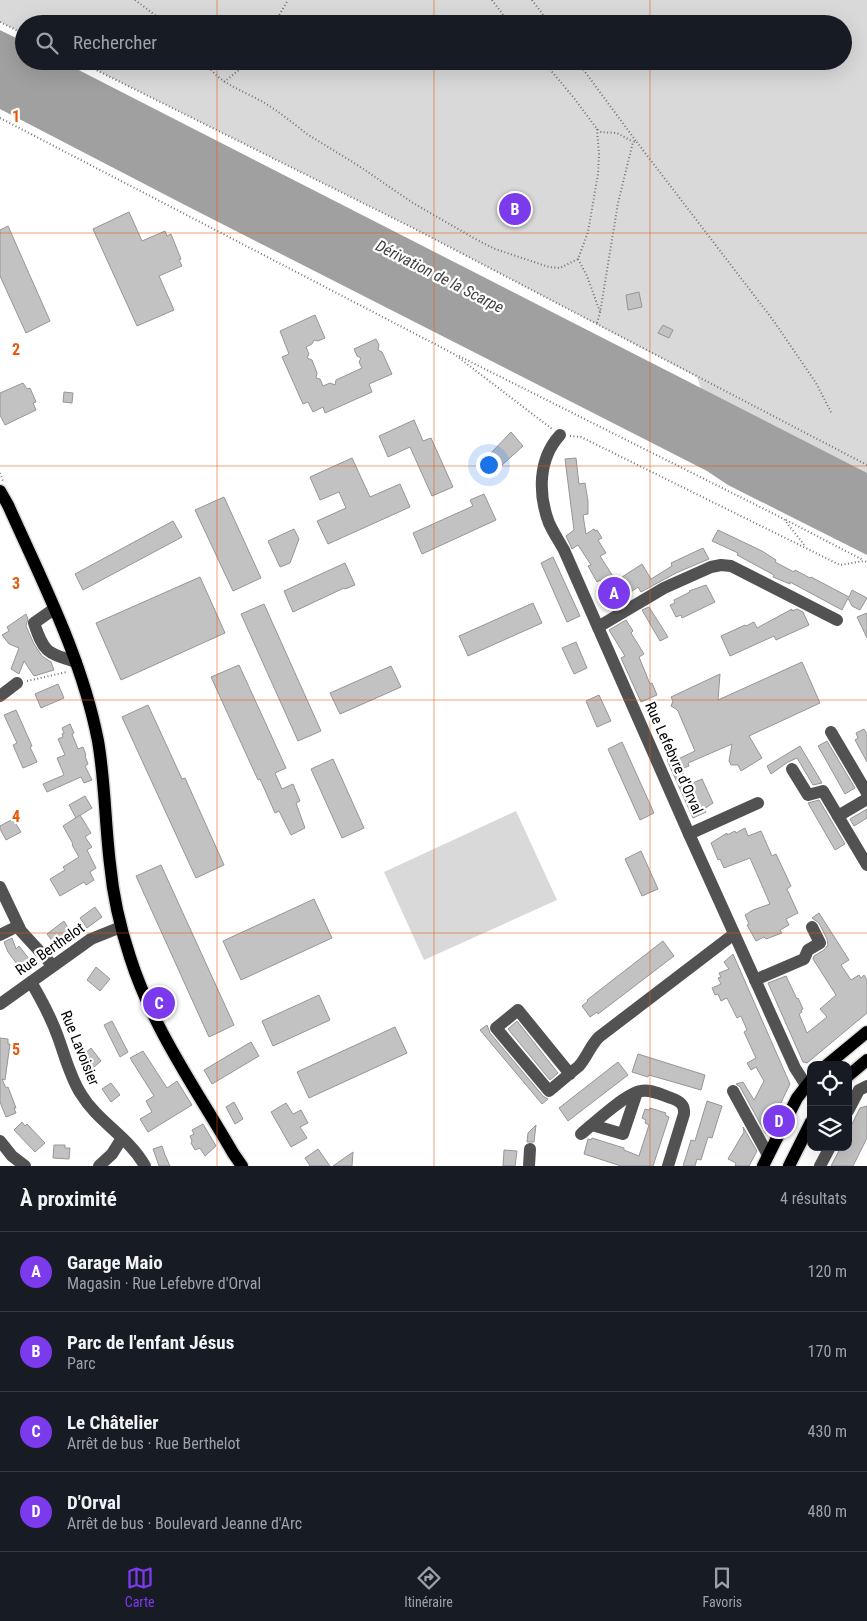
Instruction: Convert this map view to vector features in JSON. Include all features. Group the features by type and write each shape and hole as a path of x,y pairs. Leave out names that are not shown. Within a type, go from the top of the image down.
{"main road":[{"path":"0,484 54,608 77,666 92,714 99,747 111,877 122,927 138,980 149,1007 240,1166"},
{"path":"0,491 8,505"},
{"path":"832,1061 867,1032"},
{"path":"852,1073 867,1060"},
{"path":"766,1161 797,1098 807,1087"},
{"path":"789,1166 807,1130"}],"street":[{"name":"Rue Lefebvre d'Orval","path":"560,435 550,448 544,461 542,480 544,505 549,524 564,550 755,980 796,1068 807,1082"},
{"path":"598,627 659,590 712,567 721,565 731,566 837,620"},
{"path":"54,608 34,623 40,640 52,655 77,666"},
{"path":"0,696 17,683"},
{"path":"831,732 865,785"},
{"path":"792,769 808,795 823,791 867,865"},
{"path":"838,816 867,798"},
{"path":"689,834 758,804"},
{"path":"0,887 18,926 28,940 53,966"},
{"path":"0,935 18,926"},
{"name":"Rue Berthelot","path":"0,1004 91,938 122,927"},
{"path":"755,980 804,959 808,950 820,943 812,927"},
{"path":"570,1074 518,1010 496,1028 549,1091 570,1074 582,1062 599,1037 734,934"},
{"name":"Rue Lavoisier","path":"31,982 41,998 55,1029 80,1093 97,1114 135,1150 145,1166"},
{"path":"851,1106 859,1090 867,1086"},
{"path":"581,1134 636,1092 650,1091 678,1100 684,1106 684,1114 668,1166"},
{"path":"733,1091 766,1161"},
{"path":"592,1125 623,1134 636,1092"},
{"path":"99,1166 112,1154 122,1138"},
{"path":"0,1141 12,1156 25,1166"},
{"path":"529,1166 530,1149"},
{"path":"820,1166 828,1151"}],"path":[{"path":"135,0 155,15"},
{"path":"279,15 288,0"},
{"path":"492,0 503,15"},
{"path":"532,0 543,15"},
{"path":"0,22 15,30"},
{"path":"96,70 415,229 867,465"},
{"path":"213,70 224,82 264,102 307,134 414,203 477,240 495,249 549,267 560,268 578,259 588,232 596,190 599,154 597,129"},
{"path":"224,82 239,70"},
{"path":"551,70 597,129 601,132 618,133 634,141"},
{"path":"583,70 634,141 773,320 816,383 832,414"},
{"path":"0,118 454,354 866,561"},
{"path":"596,324 600,313 618,203 634,141"},
{"path":"578,259 587,276 600,313"},
{"path":"454,354 560,435 581,436 840,565 866,561"},
{"path":"784,519 806,548"},
{"path":"17,683 77,666"}],"shaded area":[{"path":"0,0 867,0 867,536 726,463 697,377 415,229 96,70 852,70 852,15 15,15 15,30 0,22"},
{"path":"516,811 557,900 424,960 384,872"}],"water":[{"name":"Dérivation de la Scarpe","path":"0,30 15,38 15,70 79,70 867,473 867,555 728,485 707,471 0,109"}],"building":[{"path":"129,212 142,241 165,231 167,236 171,234 182,266 159,276 174,310 137,326 93,229"},
{"path":"8,226 50,321 26,333 0,276 0,230"},
{"path":"639,292 642,307 628,310 626,295"},
{"path":"315,315 325,338 318,341 314,340 312,344 306,347 309,354 307,358 312,360 317,373 316,378 320,379 323,386 330,383 335,385 336,380 362,368 359,362 361,358 357,356 354,349 376,339 379,345 378,350 382,352 392,374 369,384 372,392 325,413 323,407 313,412 308,402 303,404 282,357 289,354 280,331"},
{"path":"663,325 673,330 669,338 658,333"},
{"path":"23,383 27,389 30,388 36,402 33,403 36,410 5,425 0,415 0,393"},
{"path":"64,392 73,393 72,403 63,402"},
{"path":"414,420 423,441 431,438 453,487 432,496 410,447 388,457 379,436"},
{"path":"511,432 523,446 501,466 490,454"},
{"path":"352,458 370,497 400,484 410,507 328,544 317,521 346,508 339,492 320,500 310,477"},
{"path":"576,458 579,484 585,483 588,501 588,514 583,515 586,534 594,529 595,531 597,530 602,538 598,540 606,553 600,556 616,581 642,564 651,579 672,566 671,563 703,548 709,559 676,573 641,592 638,587 614,603 600,580 597,582 588,566 591,565 578,545 572,549 566,536 574,530 565,459"},
{"path":"484,494 496,520 422,554 413,533 473,506 470,500"},
{"path":"224,497 261,578 233,591 195,510"},
{"path":"173,521 182,537 83,590 75,574"},
{"path":"294,529 299,539 290,563 280,567 268,541"},
{"path":"718,530 762,551 776,560 775,562 794,572 795,570 811,577 849,597 852,590 867,598 860,610 852,606 848,598 842,610 790,582 790,584 773,577 774,575 737,555 738,553 712,541"},
{"path":"553,557 580,616 567,622 541,563"},
{"path":"345,563 355,585 344,588 293,612 284,591"},
{"path":"200,577 225,633 121,680 96,623"},
{"path":"706,585 715,602 682,618 681,615 676,617 670,605 675,603 674,600 689,591"},
{"path":"533,603 542,623 468,656 459,636"},
{"path":"264,604 321,731 298,741 241,614"},
{"path":"649,607 668,637 660,641 642,610"},
{"path":"792,609 792,611 797,609 803,612 809,625 776,640 774,636 730,656 721,636 754,622 757,628"},
{"path":"867,613 867,638 857,617"},
{"path":"26,614 28,619 26,626 34,644 42,656 51,662 54,670 34,676 24,661 19,674 11,669 19,648 9,644 2,635 9,631 7,627"},
{"path":"626,620 633,631 631,633 644,654 639,657 650,684 652,683 657,695 641,702 621,658 625,656 609,630"},
{"path":"576,642 587,668 574,674 562,648"},
{"path":"802,662 820,703 749,736 762,758 741,771 738,765 731,765 729,761 732,744 688,763 689,766 681,769 688,785 702,779 713,803 704,809 706,812 693,818 667,760 674,757 676,760 695,751 678,711 671,706 673,701 671,697 720,674 718,700"},
{"path":"239,665 286,768 275,773 282,789 293,784 300,801 296,803 305,828 291,835 279,811 275,813 260,779 258,780 211,677"},
{"path":"391,666 401,687 340,714 330,693"},
{"path":"58,684 64,698 41,708 35,694"},
{"path":"599,695 611,721 597,727 586,701"},
{"path":"148,705 182,779 185,778 224,865 196,878 122,717"},
{"path":"16,710 37,762 23,768 13,745 17,743 4,715"},
{"path":"70,724 78,749 83,747 88,764 85,766 92,780 84,783 81,777 47,792 43,784 64,775 57,758 65,755 58,739 63,737 62,728"},
{"path":"864,729 867,734 867,762 855,740 858,738 856,733"},
{"path":"827,741 855,788 845,794 818,746"},
{"path":"622,742 654,813 640,820 608,749"},
{"path":"800,746 822,783 813,785 797,758 771,774 767,766"},
{"path":"333,759 364,828 342,838 311,769"},
{"path":"85,796 92,808 76,818 69,805"},
{"path":"819,800 845,844 835,850 808,803"},
{"path":"867,809 867,818 854,826 850,819"},
{"path":"80,815 91,833 85,837 92,847 87,850 96,868 90,872 94,880 86,885 84,882 60,896 50,879 65,870 63,867 79,857 63,826"},
{"path":"13,819 21,832 6,840 0,826"},
{"path":"745,828 748,836 761,831 772,856 776,854 791,886 787,889 798,913 786,919 789,925 780,930 782,933 756,941 747,925 749,924 745,915 770,904 750,858 724,868 720,859 718,860 711,843 727,833 727,835 735,831 736,833"},
{"path":"641,851 658,889 642,896 625,859"},
{"path":"161,865 234,1025 209,1037 136,876"},
{"path":"314,899 332,938 241,980 223,941"},
{"path":"95,907 102,917 87,928 80,918"},
{"path":"819,913 849,960 841,965 851,980 859,975 861,978 864,975 867,980 867,1013 807,1061 807,1063 803,1062 768,983 786,976 803,1009 799,1014 807,1033 827,1017 820,1009 836,995 813,959 814,956 828,945 819,923 812,918"},
{"path":"64,921 70,931 60,939 62,942 56,946 47,934"},
{"path":"12,938 16,949 19,946 33,964 23,972 8,952 4,942"},
{"path":"663,941 674,956 598,1014 597,1012 590,1017 582,1006 587,1000"},
{"path":"733,954 790,1084 766,1134 740,1087 736,1084 743,1082 754,1100 764,1081 756,1067 751,1070 747,1063 756,1058 744,1032 747,1030 741,1016 737,1018 727,998 721,1001 718,994 715,995 712,988 721,984 718,978 721,977 719,973 729,969 724,962"},
{"path":"96,967 110,979 100,991 87,980"},
{"path":"319,995 330,1020 273,1046 262,1021"},
{"path":"112,1021 128,1052 120,1057 104,1025"},
{"path":"517,1021 558,1073 550,1080 508,1029"},
{"path":"487,1025 490,1033 543,1096 548,1099 542,1104 480,1030"},
{"path":"395,1027 407,1053 309,1098 297,1072"},
{"path":"0,1038 8,1039 8,1044 10,1044 5,1080 2,1079 6,1088 8,1087 16,1108 14,1108 16,1113 6,1117 0,1102"},
{"path":"251,1042 259,1056 212,1084 204,1070"},
{"path":"91,1048 101,1061 93,1068 83,1055"},
{"path":"143,1051 167,1088 177,1081 192,1105 148,1132 140,1119 152,1112 146,1101 154,1096 130,1058"},
{"path":"638,1054 705,1075 701,1090 632,1072"},
{"path":"618,1062 628,1075 568,1121 559,1108"},
{"path":"111,1083 120,1095 111,1102 102,1089"},
{"path":"707,1101 722,1106 712,1138 708,1137 701,1160 697,1159 695,1166 683,1166 691,1140 695,1141"},
{"path":"234,1102 243,1119 235,1124 226,1107"},
{"path":"286,1103 293,1114 301,1110 308,1123 300,1127 307,1138 291,1147 271,1112"},
{"path":"867,1106 867,1138 853,1166 831,1166 839,1151 852,1151 852,1124 860,1108"},
{"path":"650,1108 666,1113 665,1115 669,1117 653,1166 621,1166 584,1154 588,1139 591,1140 592,1138 624,1148 624,1150 639,1156 649,1125 642,1118 645,1109 649,1110"},
{"path":"22,1122 25,1126 27,1124 45,1143 35,1152 14,1130"},
{"path":"203,1124 216,1146 205,1156 200,1148 195,1150 190,1136 194,1134 192,1130"},
{"path":"536,1125 534,1142 527,1142 528,1133"},
{"path":"743,1127 757,1151 749,1166 735,1166 736,1163 728,1159 744,1132"},
{"path":"54,1145 65,1145 65,1148 70,1148 69,1159 53,1158"},
{"path":"162,1146 170,1166 159,1166 153,1149"},
{"path":"318,1149 330,1166 310,1166 305,1158"},
{"path":"504,1150 517,1151 515,1166 503,1166"},
{"path":"353,1152 352,1166 333,1166"}],"place":[{"name":"Parc de l'enfant Jésus","path":"515,209"},
{"name":"Garage Maio","path":"614,593"},
{"name":"Le Châtelier","path":"159,1003"},
{"name":"D'Orval","path":"779,1121"}]}
